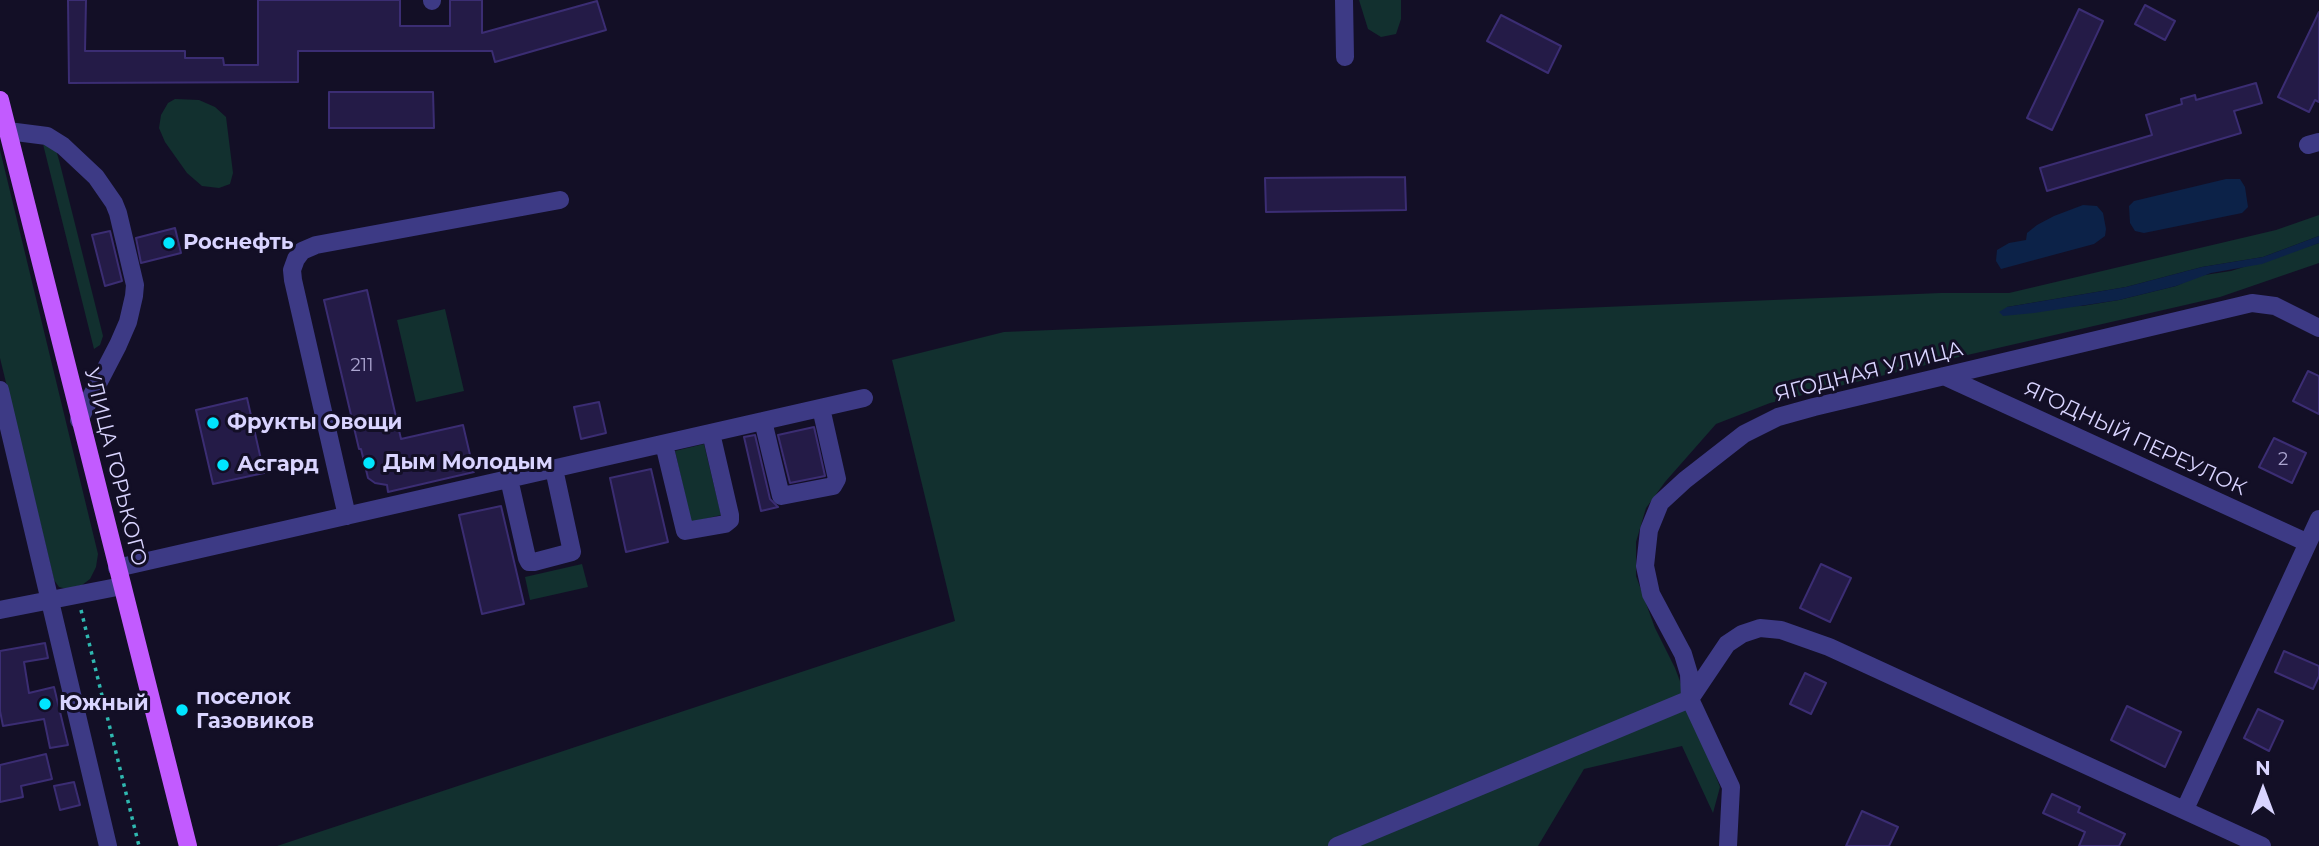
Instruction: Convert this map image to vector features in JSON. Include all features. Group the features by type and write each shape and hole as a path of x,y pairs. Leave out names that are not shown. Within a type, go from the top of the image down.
{"main road":[{"name":"УЛИЦА ГОРЬКОГО","path":"0,100 188,846"}],"street":[{"path":"1344,0 1345,57"},
{"path":"8,131 47,136 63,146 96,177 114,203 118,214 135,285 134,296 128,322 118,345 79,420"},
{"path":"347,516 293,280 292,270 296,259 302,251 316,245 560,200"},
{"name":"ЯГОДНАЯ УЛИЦА","path":"1728,846 1731,787 1690,699 1689,674 1683,654 1651,594 1645,566 1649,530 1660,503 1685,480 1744,434 1778,417 1944,376 2252,303 2275,306 2319,328"},
{"name":"ЯГОДНЫЙ ПЕРЕУЛОК","path":"1944,376 2308,543"},
{"path":"0,390 108,846"},
{"path":"117,568 864,398"},
{"path":"763,421 781,496 833,486 837,479 821,408"},
{"path":"664,444 685,531 725,524 730,520 730,515 711,433"},
{"path":"509,479 527,558 529,562 545,560 572,552 554,468"},
{"path":"2185,809 2319,519"},
{"path":"0,610 122,586"},
{"path":"1336,846 1690,699 1727,645 1742,634 1760,628 1781,630 1829,647 2262,846"}],"path":[{"path":"77,595 139,846"}],"green space":[{"path":"1359,0 1401,0 1401,19 1396,34 1381,37 1368,29"},
{"path":"175,99 199,100 215,107 226,117 233,173 230,184 219,188 202,186 187,173 165,142 159,128 161,115 168,103"},
{"path":"43,144 55,147 103,336 100,345 94,349"},
{"path":"0,150 98,554 90,579 82,585 67,589 59,587 54,580 0,358"},
{"path":"2319,215 2319,236 2263,257 2202,267 2126,287 2007,307 2082,306 2119,300 2176,286 2198,276 2231,271 2319,243 2319,263 2220,297 1770,403 1716,424 1646,508 1636,542 1636,576 1655,628 1675,668 1720,787 1713,813 1682,746 1584,769 1538,846 277,846 955,621 892,360 1004,332 1941,293 2009,293 2276,230"},
{"path":"445,309 464,391 416,402 397,320"},
{"path":"704,444 721,515 691,522 675,451"},
{"path":"582,564 588,587 530,600 525,577"}],"water":[{"path":"2226,179 2240,179 2245,187 2248,207 2242,213 2144,233 2135,231 2130,223 2129,206 2134,201"},
{"path":"2083,205 2097,206 2103,213 2105,236 2094,244 2001,269 1996,261 1997,250 2009,243 2026,240 2027,233 2037,225"},
{"path":"2319,236 2319,243 2262,264 2211,273 2176,286 2119,300 2034,313 2003,316 1999,312 2007,307 2126,287 2202,267 2263,257"}],"building":[{"path":"68,0 86,0 85,51 185,51 185,58 223,58 224,65 258,65 258,0 400,0 400,26 450,26 450,0 482,0 482,33 597,1 606,30 495,62 492,51 298,51 298,82 69,83"},
{"path":"2145,5 2175,21 2165,40 2135,24"},
{"path":"2079,9 2103,21 2052,130 2027,118"},
{"path":"2319,12 2319,102 2315,100 2309,112 2278,97"},
{"path":"1501,15 1561,46 1548,73 1487,41"},
{"path":"2256,83 2262,103 2234,111 2241,133 2047,191 2040,168 2152,135 2146,115 2182,104 2181,99 2195,95 2196,100"},
{"path":"329,92 433,92 434,128 329,128"},
{"path":"1405,177 1406,210 1266,212 1265,178"},
{"path":"175,228 181,253 141,263 136,238"},
{"path":"110,231 122,281 105,286 92,235"},
{"path":"367,290 401,439 463,425 474,472 388,492 387,485 375,483 368,478 324,300"},
{"path":"2308,371 2319,376 2319,414 2293,401"},
{"path":"247,398 264,473 213,484 196,410"},
{"path":"599,402 606,433 581,439 574,407"},
{"path":"814,427 825,476 790,483 778,435"},
{"path":"755,435 770,499 778,507 761,511 744,437"},
{"path":"2274,438 2306,453 2292,483 2259,467"},
{"path":"651,469 668,542 626,552 610,478"},
{"path":"501,506 524,604 482,614 459,515"},
{"path":"1821,564 1851,578 1830,622 1800,608"},
{"path":"45,643 48,658 24,662 29,693 54,687 68,745 50,748 44,719 3,726 0,711 0,651"},
{"path":"2284,651 2319,666 2319,676 2313,689 2275,672"},
{"path":"1805,673 1826,683 1811,714 1790,704"},
{"path":"2127,706 2181,732 2165,767 2111,740"},
{"path":"2258,709 2283,721 2269,751 2244,738"},
{"path":"46,754 52,779 21,786 23,797 0,802 0,765"},
{"path":"74,782 80,805 60,810 54,786"},
{"path":"2052,794 2080,807 2078,812 2125,834 2119,846 2079,846 2085,832 2043,813"},
{"path":"1862,811 1898,827 1889,846 1846,846"}],"place":[{"name":"Роснефть","path":"169,243"},
{"name":"Фрукты Овощи","path":"213,423"},
{"name":"Дым Молодым","path":"369,463"},
{"name":"Асгард","path":"223,465"},
{"name":"Южный","path":"45,704"},
{"name":"поселок Газовиков","path":"182,710"}]}
